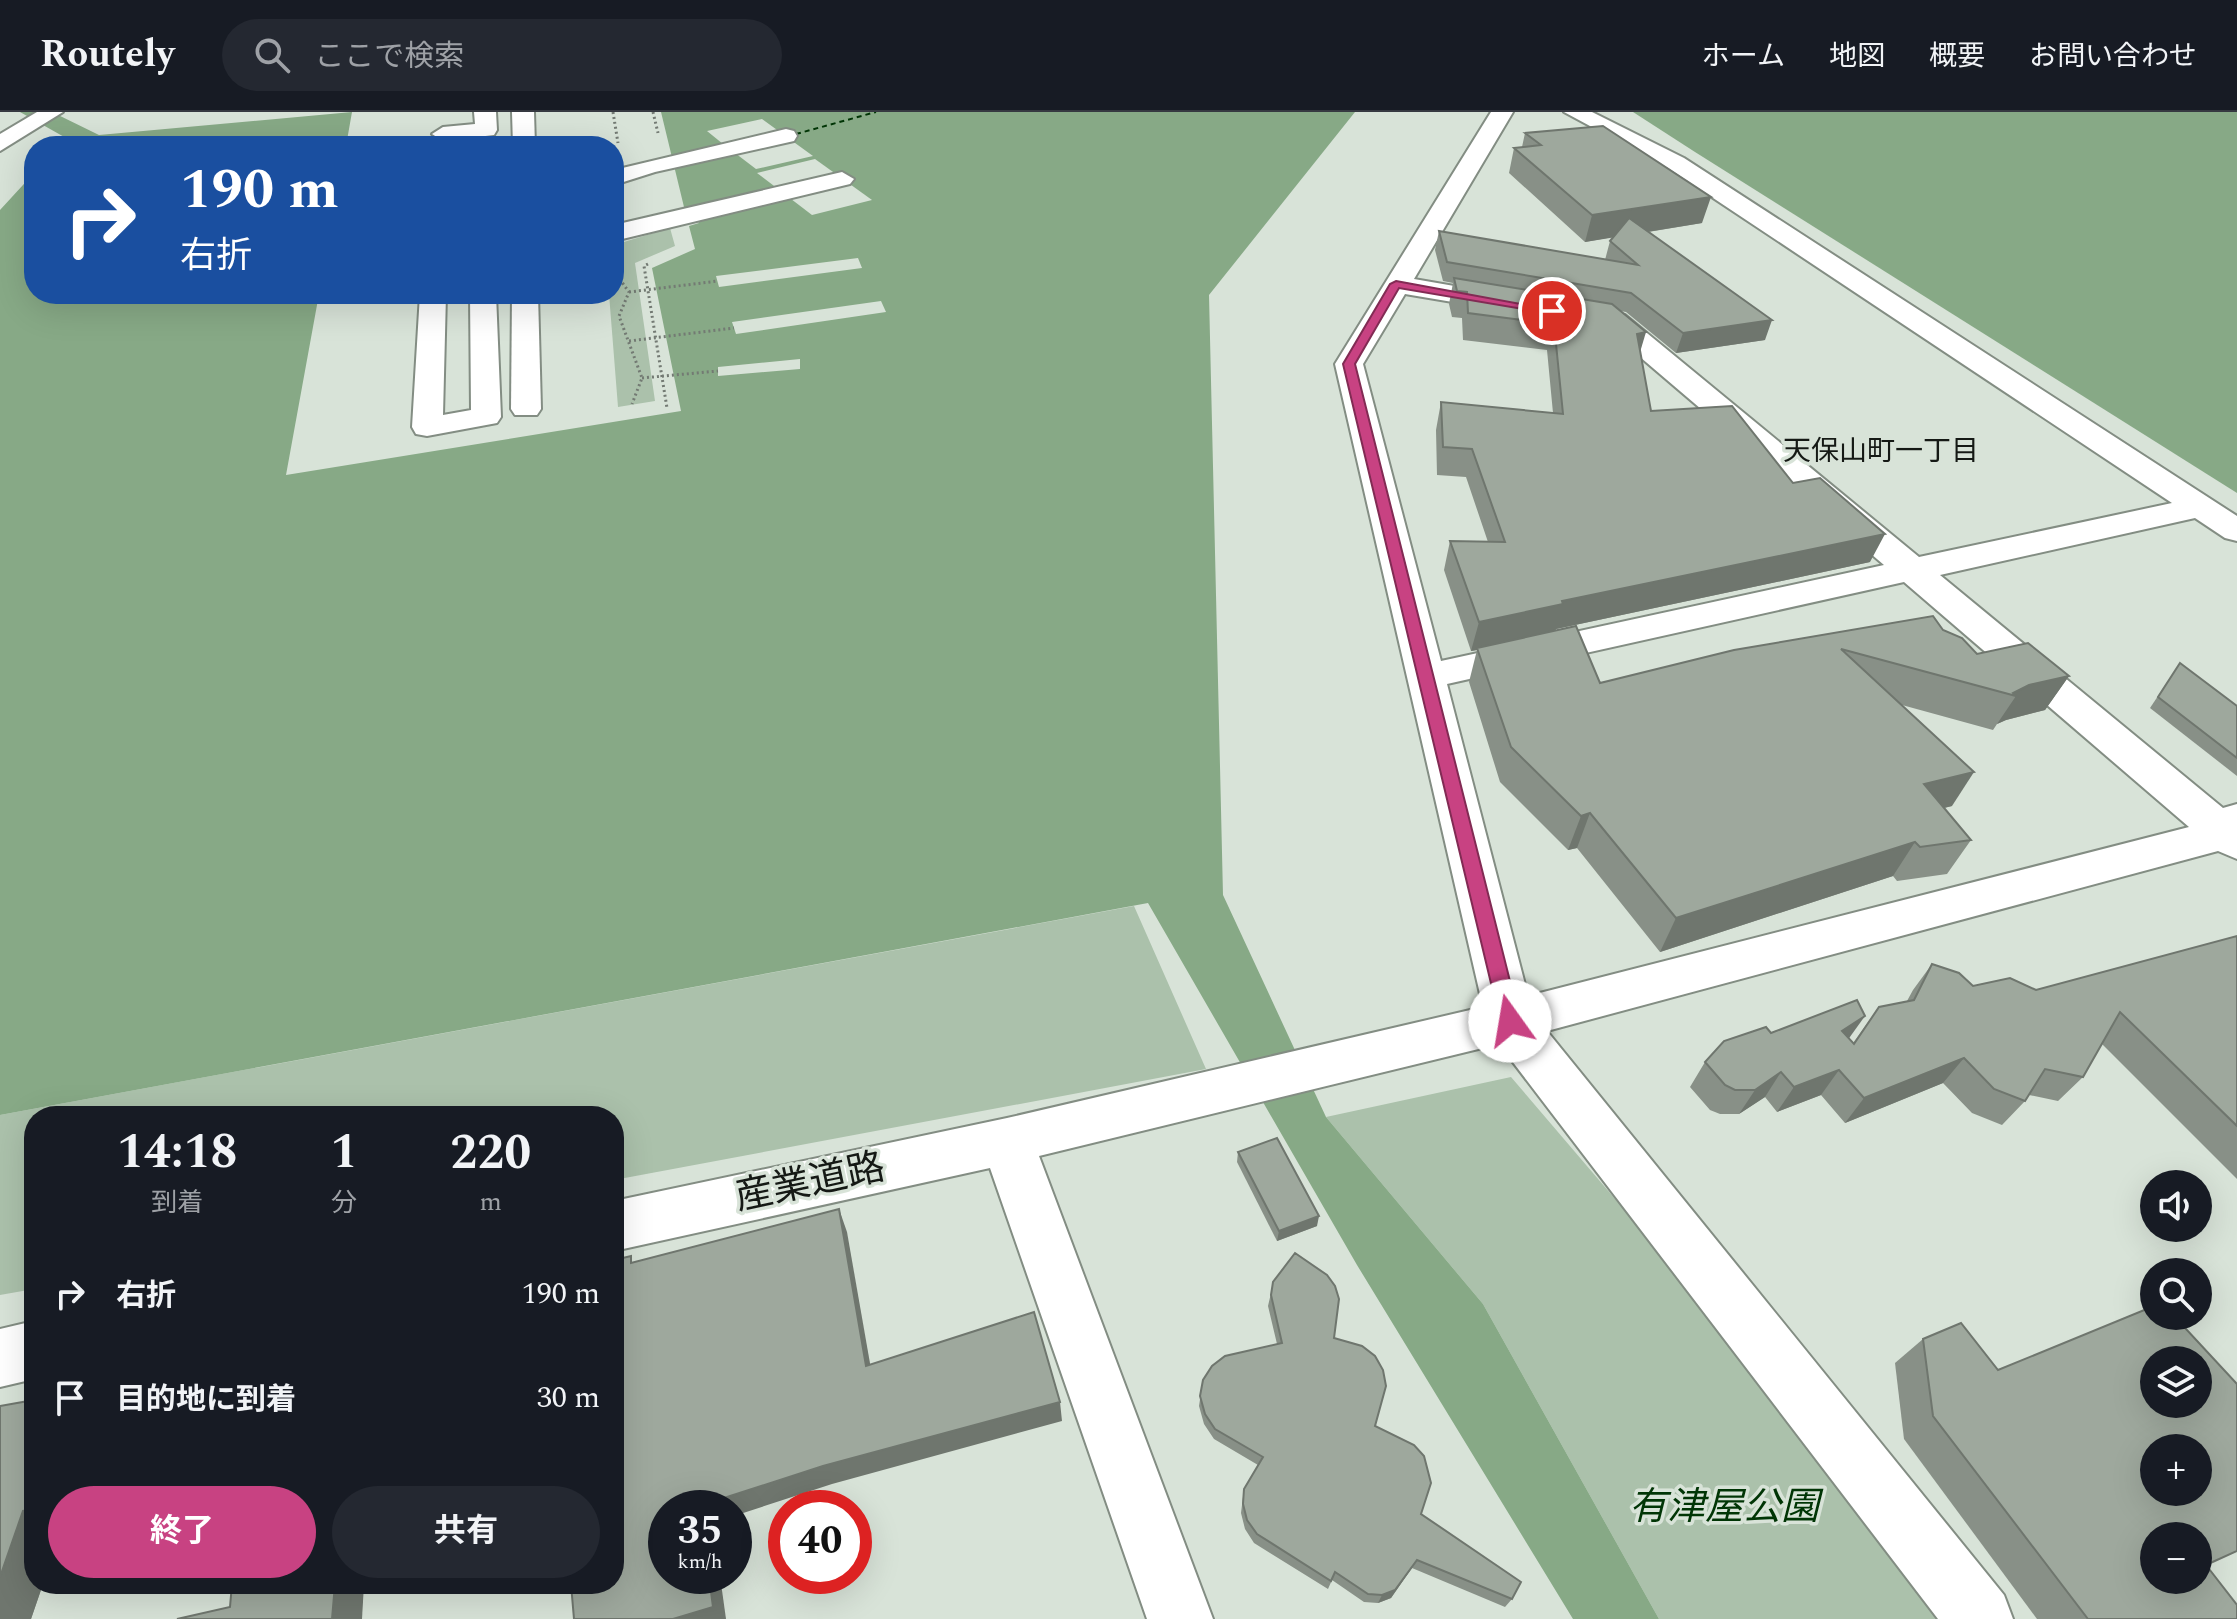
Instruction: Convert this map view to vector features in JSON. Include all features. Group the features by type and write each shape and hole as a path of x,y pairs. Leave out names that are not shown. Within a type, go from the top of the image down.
{"street":[{"path":"0,144 52,112"},
{"path":"443,131 486,130 485,112"},
{"path":"523,112 524,136"},
{"path":"1502,112 1349,364 1510,1021 1980,1619"},
{"path":"1575,112 1676,163 2237,531"},
{"path":"624,175 649,166 786,136"},
{"path":"624,231 842,179"},
{"path":"1396,284 1537,308"},
{"path":"433,304 427,427 486,417 483,304"},
{"path":"525,304 526,409"},
{"path":"1568,313 1615,321 1906,569 2233,831"},
{"path":"1427,676 2199,507"},
{"name":"産業道路","path":"624,1224 1007,1141 1510,1021 2233,831"},
{"path":"1007,1141 1180,1619"},
{"path":"0,1358 24,1352"}],"path":[{"path":"624,259 641,227"},
{"path":"657,259 644,266 667,408"},
{"path":"629,292 718,281"},
{"path":"624,285 629,292"},
{"path":"629,292 619,316 642,378 632,404"},
{"path":"629,341 734,328"},
{"path":"642,378 718,371"}],"green space":[{"path":"670,228 675,246 635,263 655,401 618,407 610,304 624,304 624,242"},
{"path":"1134,906 1206,1069 624,1178 624,1106 49,1106"},
{"name":"有津屋公園","path":"1511,1077 1744,1350 1949,1619 1659,1619 1483,1304 1326,1117"},
{"path":"24,1111 24,1291 0,1295 0,1115"}],"shaded area":[{"path":"20,112 52,112 99,135 352,112 348,136 62,136"},
{"path":"661,112 1355,112 1209,295 1223,895 1326,1117 1483,1304 1659,1619 1573,1619 1357,1265 1148,903 49,1106 24,1106 24,1111 0,1115 0,210 24,184 24,304 317,304 286,475 681,411 652,268 695,249 689,226 699,223 684,207"},
{"path":"1633,112 2237,112 2237,493 1695,152"}],"pier":[{"path":"762,119 813,156 756,169 735,153 670,168 668,157 723,144 707,131"},
{"path":"815,159 872,200 812,215 757,173"},
{"path":"858,258 862,268 719,287 716,276"},
{"path":"881,301 886,312 736,334 732,322"},
{"path":"800,359 800,369 718,376 718,367"}],"building":[{"path":"1603,126 1711,197 1592,215 1514,148 1541,145 1525,133"},
{"path":"1629,218 1772,320 1683,333 1631,293 1447,262 1439,231 1638,265 1610,241"},
{"path":"1454,278 1612,304 1646,332 1637,334 1651,411 1732,406 1793,483 1820,478 1885,534 1562,601 1563,604 1479,622 1450,541 1505,542 1472,449 1443,447 1441,402 1563,414 1554,324 1468,313 1467,292 1457,291"},
{"path":"1933,616 1943,630 1962,638 1977,654 2028,643 2069,676 2029,685 2013,693 2016,696 1841,649 1974,772 1924,784 1971,840 1920,847 1915,842 1676,918 1590,813 1581,816 1511,747 1477,648 1576,626 1600,683 1734,650"},
{"path":"2180,663 2237,706 2237,758 2158,697"},
{"path":"2237,936 2237,1126 2120,1012 2083,1077 2045,1069 2025,1101 1994,1089 1964,1058 1864,1098 1839,1070 1794,1087 1781,1072 1755,1090 1735,1090 1725,1085 1705,1062 1724,1041 1766,1027 1771,1033 1857,1000 1865,1016 1842,1031 1854,1044 1879,1007 1914,1000 1932,964 1959,973 1973,986 2010,978 2036,990"},
{"path":"1277,1138 1319,1216 1279,1231 1238,1152"},
{"path":"839,1209 866,1366 1034,1312 1060,1402 823,1466 749,1490 648,1490 648,1594 711,1594 713,1607 673,1619 574,1619 572,1594 624,1594 624,1258 631,1256 631,1263"},
{"path":"1295,1253 1327,1275 1335,1286 1339,1299 1334,1338 1362,1346 1375,1356 1383,1370 1386,1386 1375,1426 1414,1445 1424,1456 1431,1483 1421,1514 1521,1582 1512,1599 1417,1560 1395,1590 1382,1595 1368,1594 1335,1572 1331,1581 1257,1534 1247,1520 1243,1504 1244,1489 1263,1457 1215,1429 1205,1414 1200,1396 1203,1380 1212,1366 1225,1356 1282,1343 1271,1295 1273,1282"},
{"path":"2140,1312 2140,1330 2187,1330 2202,1346 2140,1346 2140,1418 2212,1418 2212,1357 2237,1384 2237,1551 2212,1562 2212,1522 2140,1522 2140,1594 2212,1594 2212,1573 2237,1605 2237,1619 2088,1619 1933,1416 1923,1339 1961,1323 1998,1370"},
{"path":"24,1402 24,1511 0,1577 0,1406"},
{"path":"231,1594 334,1594 332,1619 177,1619 230,1607"}],"ferry route":[{"path":"796,134 876,112"}],"district":[{"name":"天保山町一丁目","path":"1881,451"}],"route":[{"path":"1510,1021 1349,364 1396,284 1552,311"}]}
